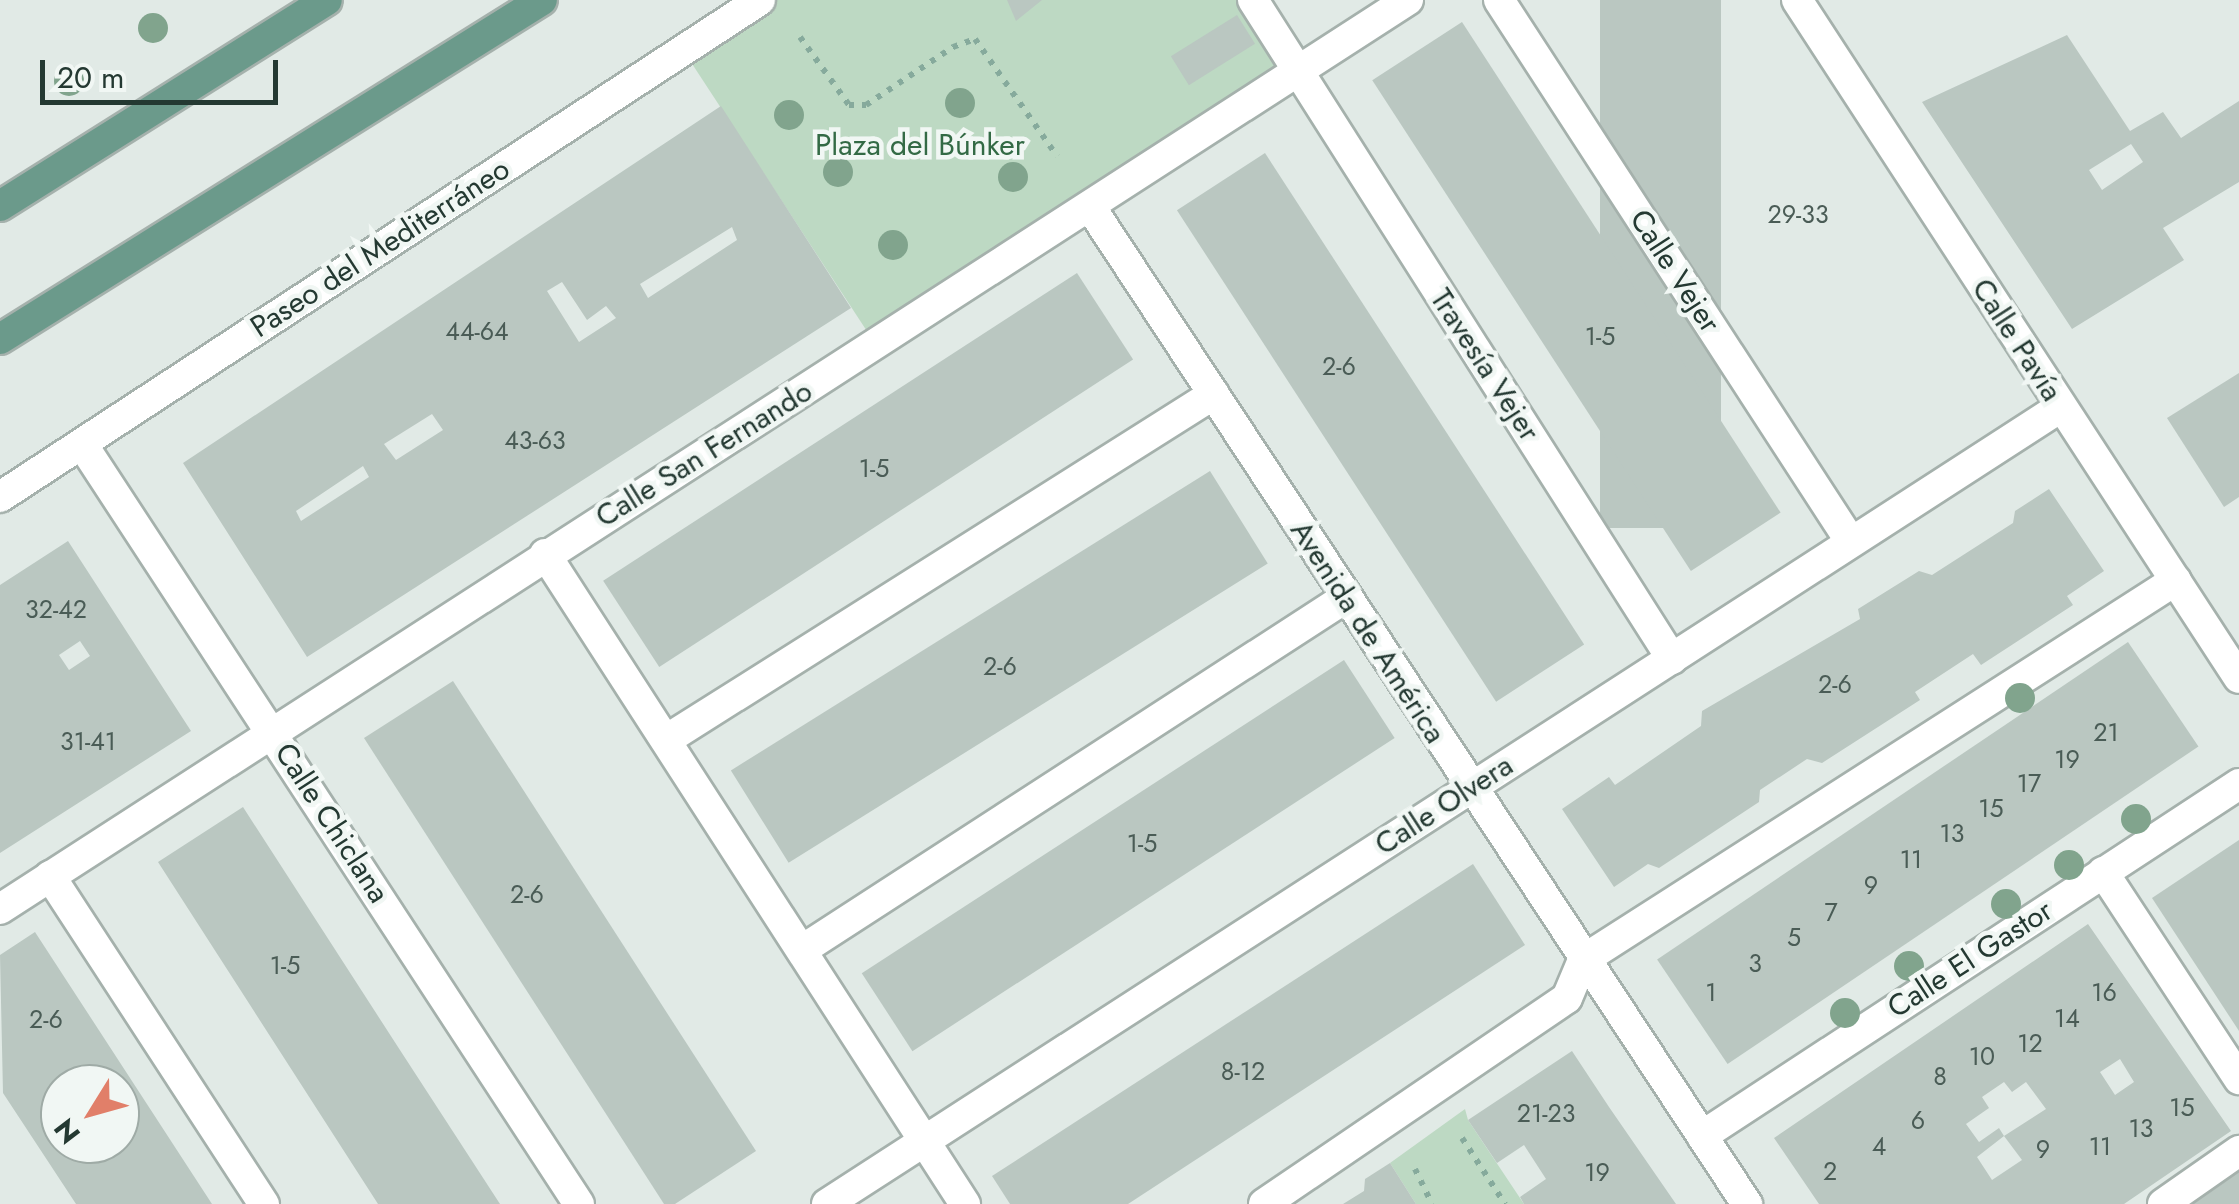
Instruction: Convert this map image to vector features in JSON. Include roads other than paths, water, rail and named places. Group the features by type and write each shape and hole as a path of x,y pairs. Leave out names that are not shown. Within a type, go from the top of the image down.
{"main road":[{"path":"0,206 327,0"},
{"path":"0,340 542,0"}],"street":[{"name":"Paseo del Mediterráneo","path":"0,497 760,0"},
{"path":"1254,0 1298,72"},
{"name":"Calle San Fernando","path":"0,909 1408,0"},
{"name":"Calle Vejer","path":"1500,0 1852,542"},
{"name":"Calle Pavía","path":"1797,0 2239,678"},
{"name":"Travesía Vejer","path":"1298,72 1672,659"},
{"name":"Avenida de América","path":"1090,208 1747,1204"},
{"path":"666,740 1214,394"},
{"name":"Calle Olvera","path":"827,1204 2061,407"},
{"name":"Calle Chiclana","path":"82,444 579,1204"},
{"path":"545,554 964,1204"},
{"path":"1264,1204 1567,998 1583,960 2176,580"},
{"path":"802,950 1345,598"},
{"name":"Calle El Gastor","path":"1702,1136 2239,784"},
{"path":"2103,872 2239,1079"},
{"path":"50,876 264,1204"},
{"path":"2163,1204 2239,1151"}],"park label":[{"name":"Plaza del Búnker","path":"920,145"}]}
